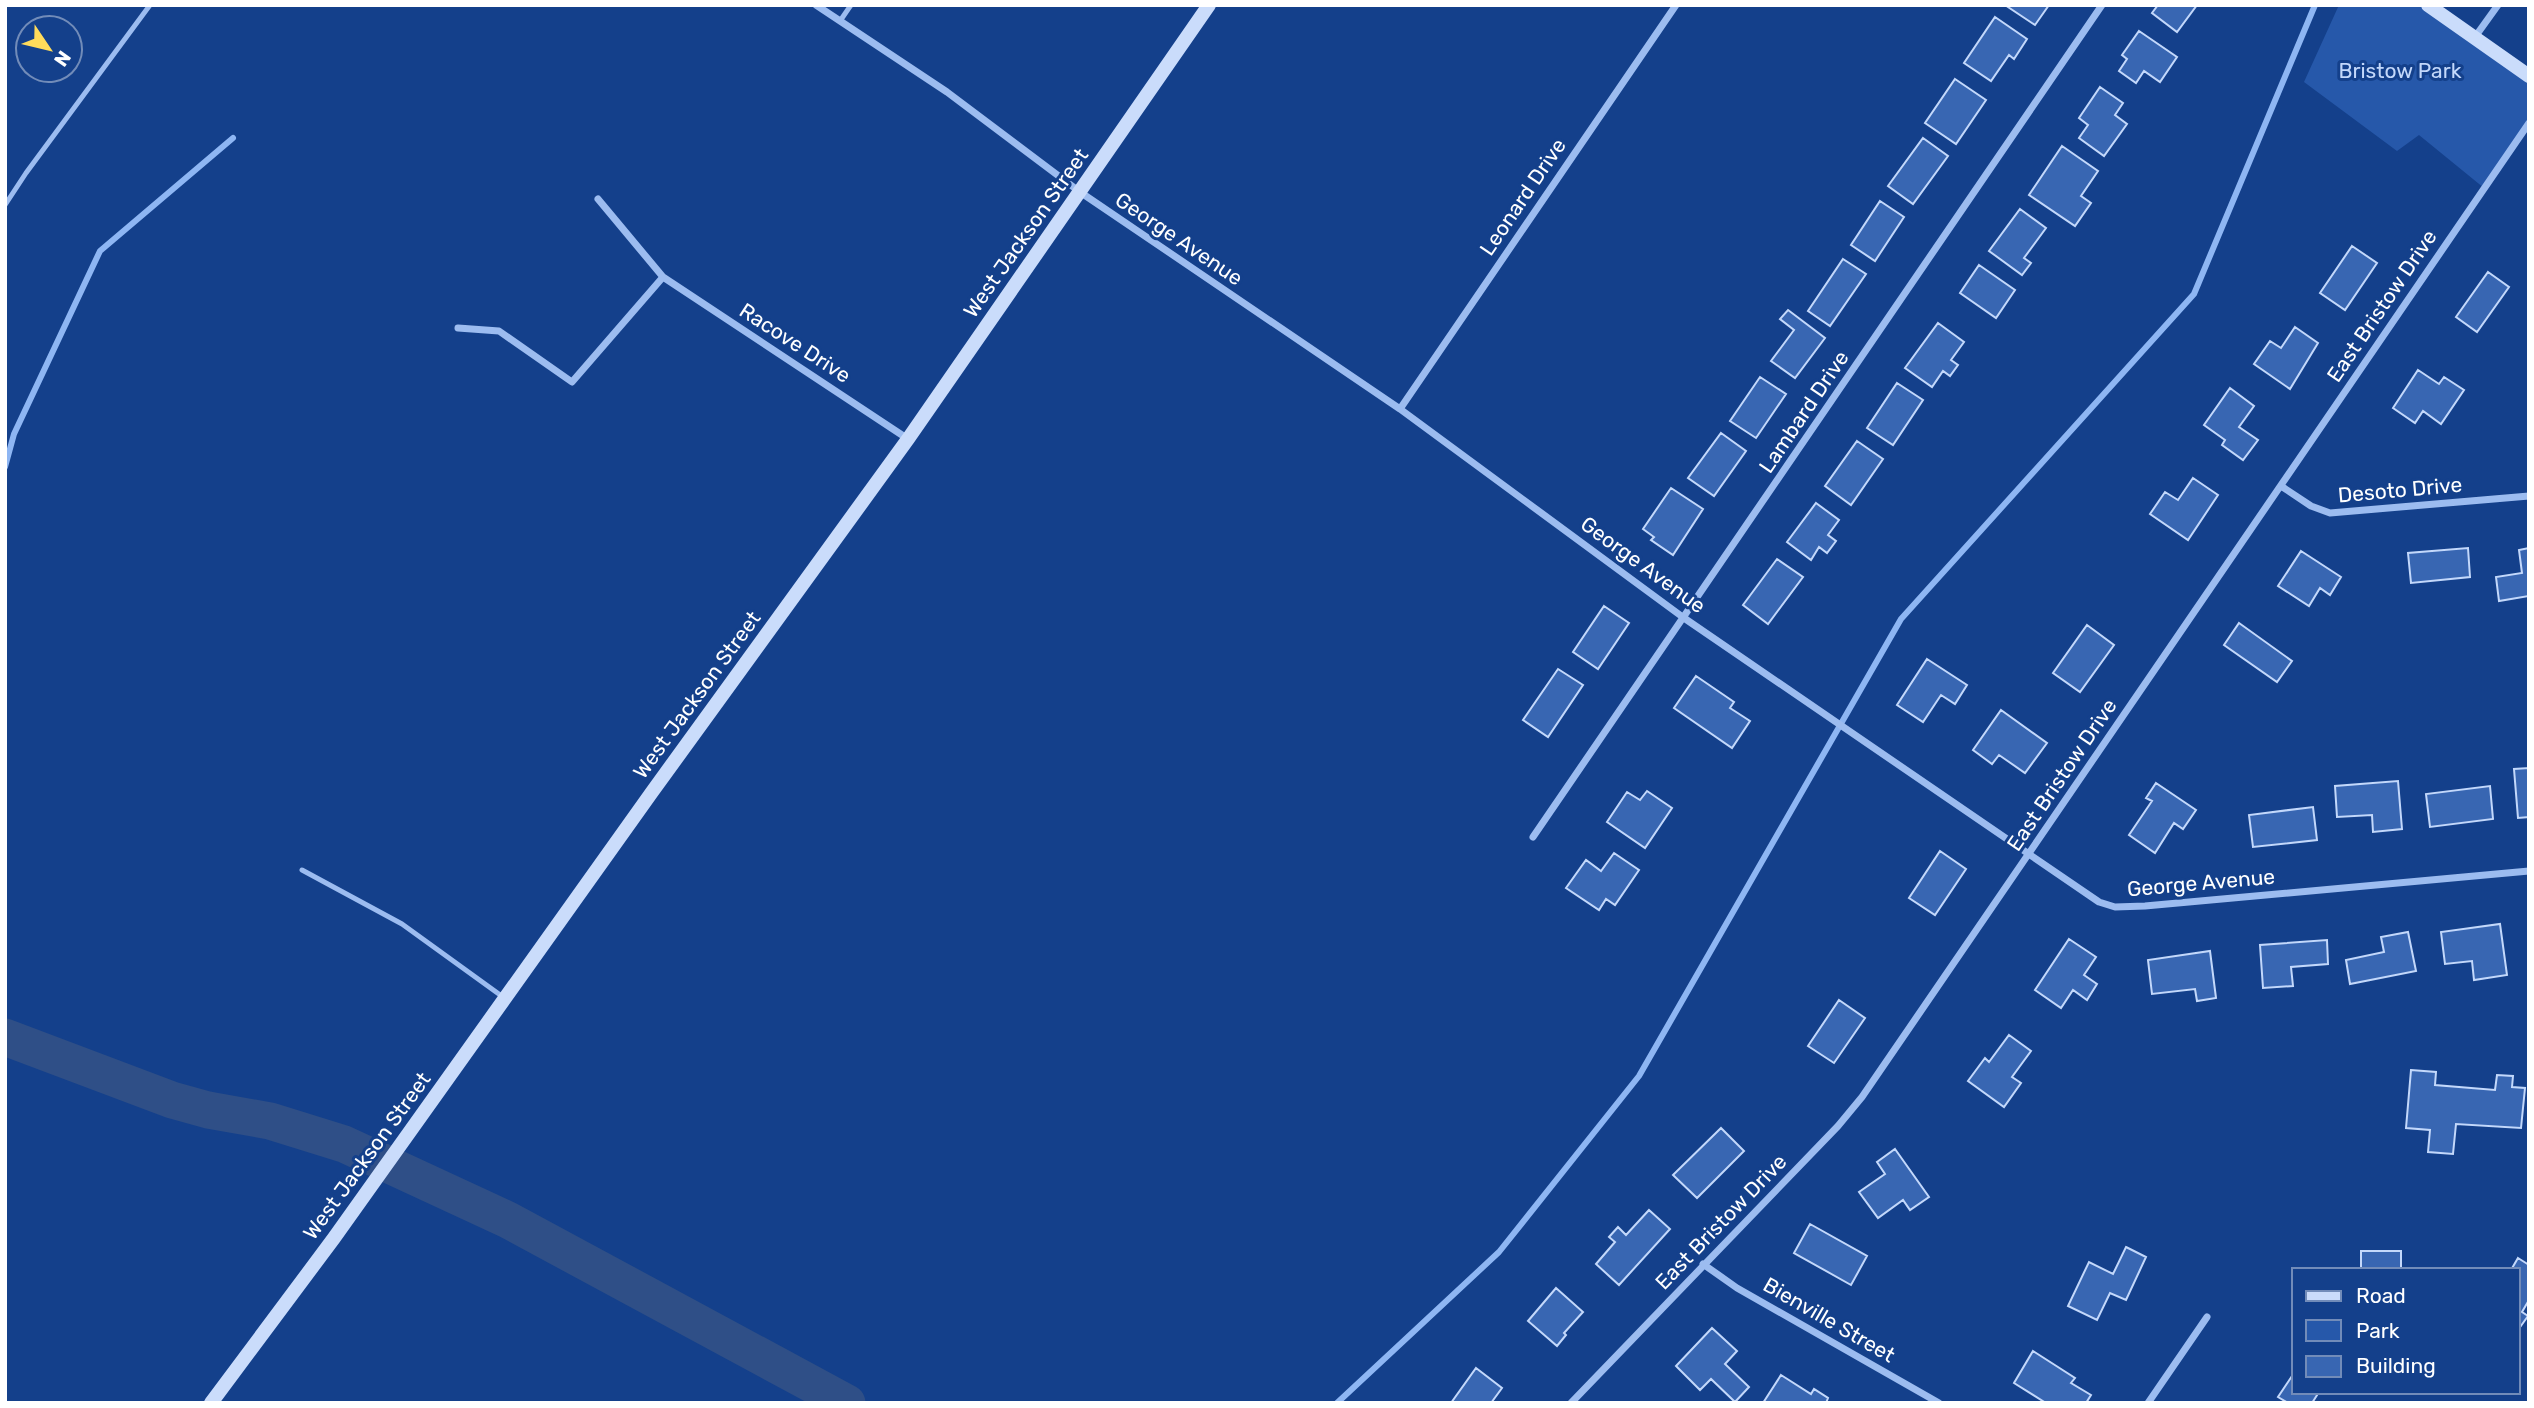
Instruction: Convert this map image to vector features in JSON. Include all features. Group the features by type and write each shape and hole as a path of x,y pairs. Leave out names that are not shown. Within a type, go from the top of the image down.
{"street":[{"name":"George Avenue","path":"816,5 947,92 1080,192 1399,409 1684,618 2099,902 2115,907 2529,871"},
{"name":"West Jackson Street","path":"211,1403 334,1238 908,439 1209,5"},
{"name":"Leonard Drive","path":"1399,409 1676,5"},
{"name":"Lambard Drive","path":"1533,837 2102,5"},
{"path":"2428,5 2529,76"},
{"path":"2475,37 2498,5"},
{"name":"East Bristow Drive","path":"1572,1403 1856,1105 2529,123"},
{"name":"Racove Drive","path":"598,199 663,277 908,439"},
{"path":"458,328 499,331 572,382 663,277"},
{"name":"Desoto Drive","path":"2281,486 2311,506 2330,513 2529,496"},
{"name":"Bienville Street","path":"1703,1264 1737,1288 1939,1403"},
{"path":"2148,1403 2207,1317"}],"lane":[{"path":"5,205 150,5"},
{"path":"839,21 851,5"},
{"path":"302,870 402,924 506,999"}],"green space":[{"name":"Bristow Park","path":"2339,5 2420,5 2529,80 2529,123 2484,188 2419,135 2397,151 2304,82"}],"building":[{"path":"2005,5 2049,5 2035,25"},
{"path":"2158,5 2197,5 2177,32 2152,13"},
{"path":"1995,17 2027,39 2014,59 2009,55 1991,81 1964,63"},
{"path":"2139,31 2177,57 2160,82 2144,71 2136,83 2119,71 2127,59 2122,55"},
{"path":"1955,79 1986,100 1956,144 1925,123"},
{"path":"2100,87 2123,103 2115,115 2127,124 2104,156 2079,138 2088,125 2079,118"},
{"path":"1923,138 1948,156 1913,204 1888,186"},
{"path":"2062,146 2098,171 2081,196 2091,203 2075,226 2029,195"},
{"path":"1880,201 1904,217 1875,261 1851,245"},
{"path":"2020,209 2046,228 2024,258 2031,263 2022,275 1989,251"},
{"path":"2352,246 2377,263 2345,310 2320,293"},
{"path":"1843,259 1866,274 1830,326 1808,311"},
{"path":"1979,265 2015,290 1996,318 1960,293"},
{"path":"2488,272 2509,287 2477,332 2456,317"},
{"path":"1788,310 1825,338 1795,378 1771,361 1794,330 1780,319"},
{"path":"1938,323 1964,342 1951,360 1958,365 1950,376 1943,371 1932,387 1905,368"},
{"path":"2295,327 2318,343 2290,389 2254,364 2270,341 2281,348"},
{"path":"2418,370 2439,384 2444,377 2464,390 2441,424 2423,411 2415,423 2393,408"},
{"path":"1760,377 1786,394 1756,438 1730,421"},
{"path":"1897,383 1923,400 1893,445 1867,428"},
{"path":"2230,388 2254,406 2239,427 2258,440 2243,460 2222,445 2225,440 2204,425"},
{"path":"1721,433 1746,451 1714,496 1688,478"},
{"path":"1857,441 1883,459 1851,505 1825,486"},
{"path":"2193,478 2218,495 2188,540 2150,514 2165,492 2178,500"},
{"path":"1671,488 1703,509 1673,555 1651,540 1654,537 1643,529"},
{"path":"1816,503 1839,520 1828,535 1836,541 1827,553 1819,547 1811,560 1787,542"},
{"path":"2468,548 2470,577 2411,583 2408,553"},
{"path":"2529,548 2529,596 2499,601 2496,577 2522,573 2519,550"},
{"path":"2301,551 2341,577 2330,595 2320,588 2309,606 2278,586"},
{"path":"1777,559 1803,577 1768,624 1743,605"},
{"path":"1604,606 1629,623 1598,669 1573,652"},
{"path":"2239,623 2292,661 2277,682 2224,645"},
{"path":"2087,625 2114,645 2080,692 2053,673"},
{"path":"1927,659 1967,685 1955,704 1941,695 1923,722 1897,705"},
{"path":"1558,669 1583,685 1548,737 1523,720"},
{"path":"1696,676 1734,702 1730,708 1750,721 1732,748 1674,708"},
{"path":"2001,710 2047,743 2025,773 1999,755 1992,764 1973,750"},
{"path":"2529,768 2529,817 2518,818 2514,769"},
{"path":"2398,781 2402,829 2373,832 2372,815 2337,817 2335,786"},
{"path":"2156,783 2196,810 2183,829 2174,823 2155,853 2129,835 2152,801 2146,798"},
{"path":"2490,786 2493,819 2430,827 2426,794"},
{"path":"1647,791 1672,808 1645,848 1607,822 1627,792 1640,800"},
{"path":"2313,807 2317,840 2253,847 2249,815"},
{"path":"1940,851 1966,869 1935,915 1909,898"},
{"path":"1614,853 1639,870 1615,905 1606,899 1599,910 1566,888 1586,860 1601,871"},
{"path":"2500,924 2507,975 2474,980 2472,961 2445,964 2441,932"},
{"path":"2408,932 2416,971 2350,984 2346,960 2384,952 2381,937"},
{"path":"2069,939 2096,957 2084,975 2097,984 2087,1000 2073,990 2061,1008 2035,990"},
{"path":"2327,940 2328,964 2291,967 2293,986 2263,988 2260,945"},
{"path":"2210,951 2216,998 2197,1001 2195,989 2152,994 2148,960"},
{"path":"1839,1000 1865,1018 1834,1063 1808,1046"},
{"path":"2009,1035 2031,1051 2012,1077 2021,1083 2004,1107 1968,1081 1985,1058 1989,1062"},
{"path":"2411,1070 2436,1072 2435,1085 2495,1090 2497,1075 2513,1076 2512,1087 2525,1088 2521,1128 2456,1124 2453,1154 2428,1152 2430,1130 2406,1128"},
{"path":"1721,1128 1744,1151 1697,1198 1673,1175"},
{"path":"1895,1149 1929,1197 1910,1210 1903,1200 1878,1218 1859,1192 1885,1174 1877,1162"},
{"path":"1649,1210 1670,1229 1619,1285 1596,1264 1615,1242 1609,1237 1618,1227 1626,1235"},
{"path":"1810,1224 1867,1256 1851,1285 1794,1253"},
{"path":"2126,1247 2146,1257 2126,1300 2110,1293 2097,1320 2068,1306 2089,1262 2113,1274"},
{"path":"2361,1251 2401,1251 2401,1268 2361,1268"},
{"path":"2518,1258 2529,1265 2529,1300 2522,1312 2528,1316 2520,1327 2520,1268 2512,1268"},
{"path":"1556,1288 1583,1312 1564,1333 1566,1335 1557,1346 1528,1321"},
{"path":"1712,1328 1737,1351 1725,1364 1749,1387 1735,1402 1711,1379 1700,1390 1676,1366"},
{"path":"2033,1351 2075,1378 2071,1383 2091,1395 2086,1403 2046,1403 2014,1383"},
{"path":"1476,1368 1502,1388 1491,1403 1451,1403"},
{"path":"1781,1375 1811,1394 1814,1389 1828,1398 1826,1403 1763,1403"},
{"path":"2292,1376 2292,1394 2318,1394 2312,1403 2288,1403 2278,1397"}],"waterway":[{"path":"1337,1403 1499,1252 1639,1076 1901,619 2194,294 2315,5"},
{"path":"5,467 14,434 100,251 233,138"},
{"path":"5,1037 172,1100 208,1110 270,1121 344,1144 508,1220 847,1403"}]}
